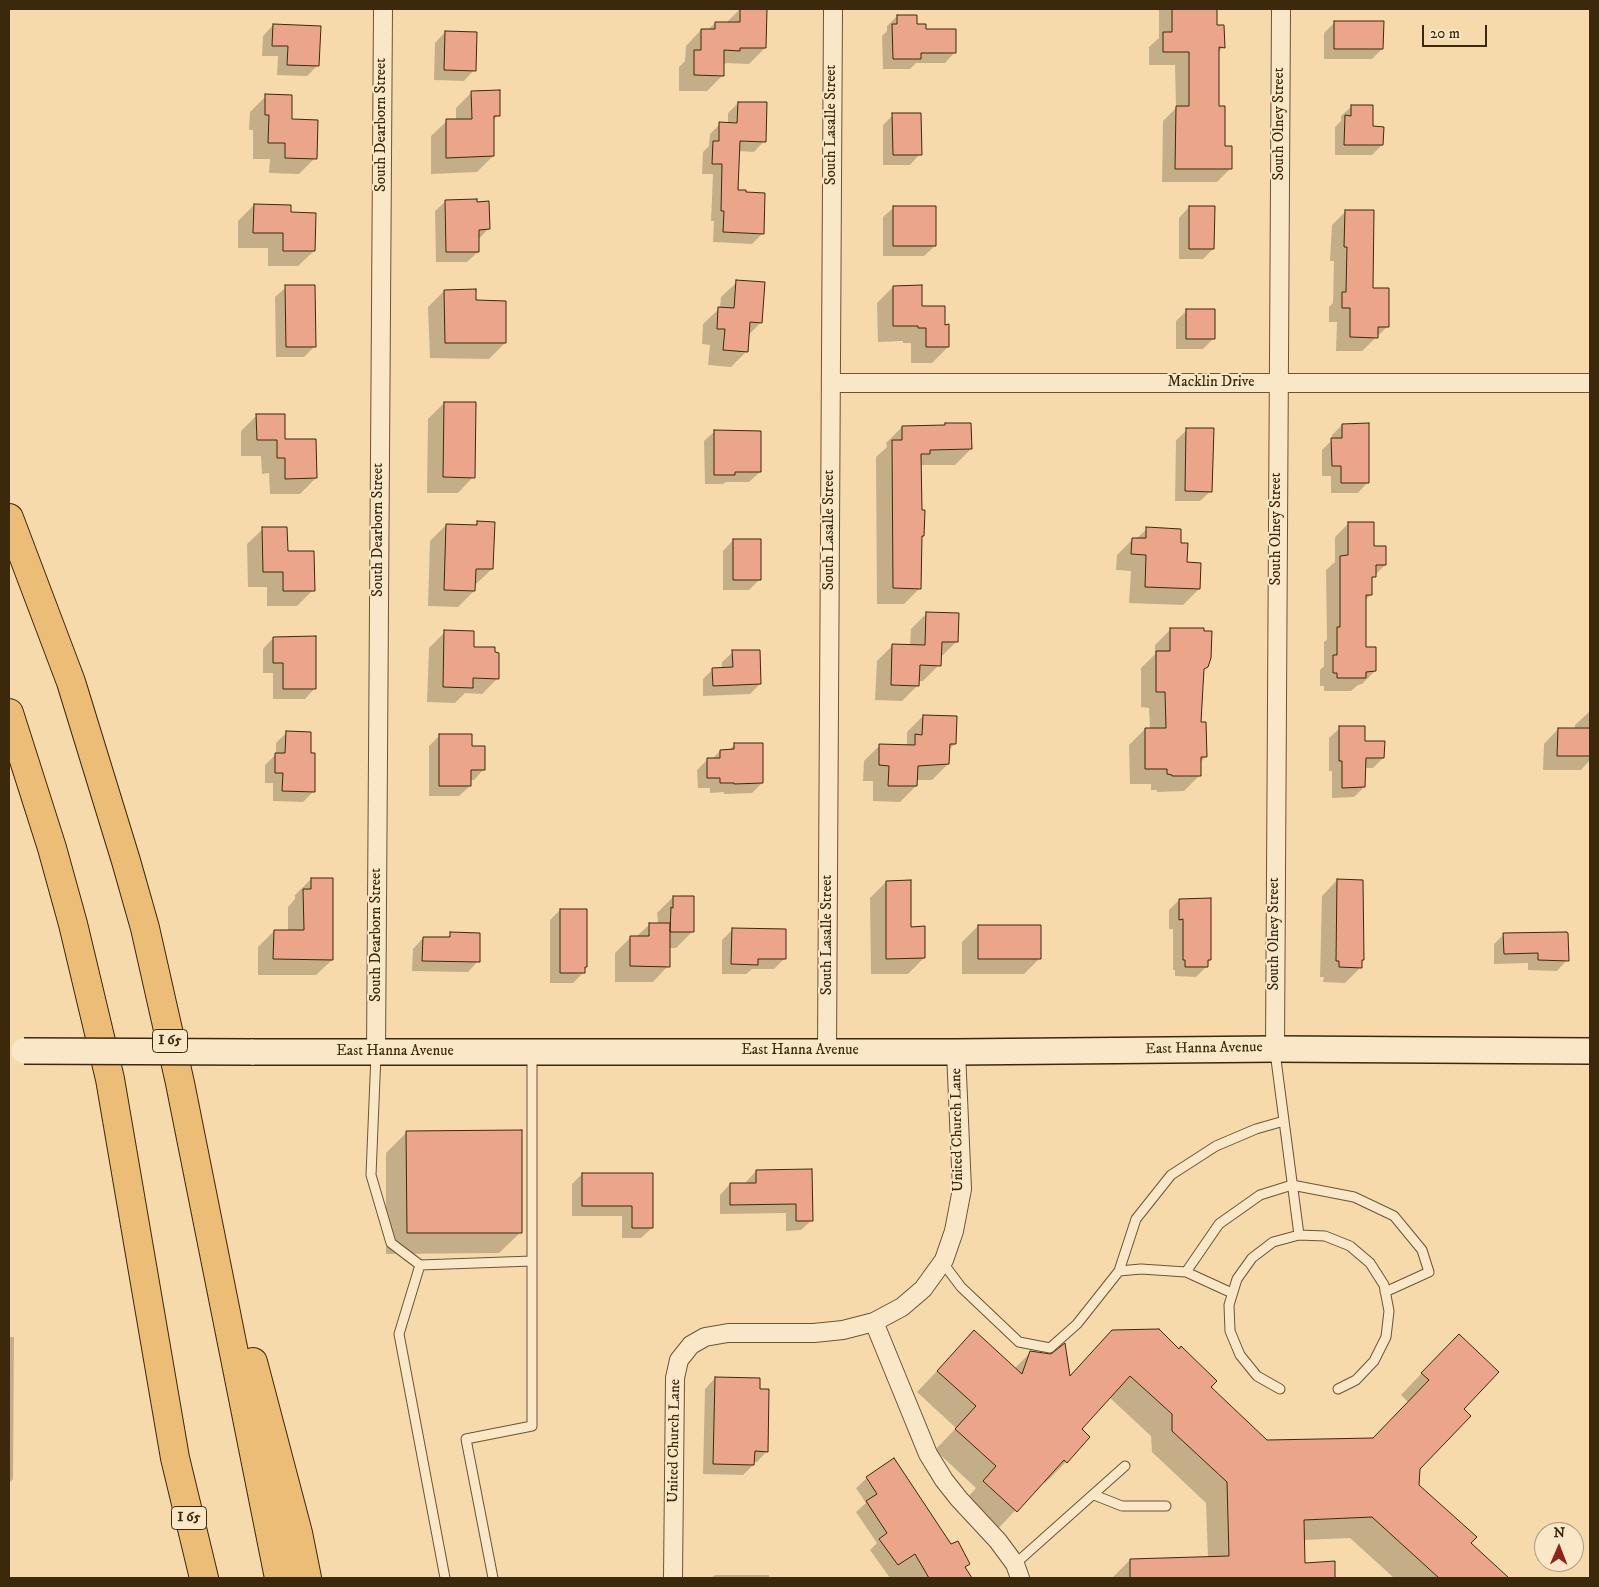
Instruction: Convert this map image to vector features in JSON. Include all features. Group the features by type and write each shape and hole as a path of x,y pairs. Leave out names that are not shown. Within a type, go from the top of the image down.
{"highway":[{"name":"I 65","path":"9,518 71,682 145,928 180,1083 279,1578"},
{"name":"I 65","path":"9,713 49,838 70,914 110,1079 175,1458 204,1578"},
{"path":"180,1083 298,1533 308,1578"},
{"path":"175,1458 188,1578"}],"main road":[{"name":"East Hanna Avenue","path":"16,1051 956,1052 1274,1049 1590,1051"}],"street":[{"name":"South Dearborn Street","path":"376,1052 383,9"},
{"name":"South Lasalle Street","path":"827,1051 833,9"},
{"name":"South Olney Street","path":"1274,1049 1281,9"},
{"name":"Macklin Drive","path":"831,383 1590,383"},
{"name":"United Church Lane","path":"673,1578 675,1378 679,1360 691,1345 705,1337 728,1333 814,1333 843,1330 874,1322 902,1307 923,1289 942,1263 954,1231 962,1189 956,1052"},
{"path":"874,1322 928,1454 959,1500 998,1541 1018,1571"}],"lane":[{"path":"1274,1049 1299,1235"},
{"path":"492,1578 466,1439 532,1426 532,1051"},
{"path":"376,1052 371,1175 391,1243 420,1265 532,1261"},
{"path":"942,1263 961,1287 1019,1342 1050,1348 1077,1324 1119,1271 1136,1219 1171,1175 1216,1146 1256,1129 1284,1121"},
{"path":"1186,1272 1219,1224 1260,1195 1292,1185 1354,1196 1394,1216 1422,1250 1429,1272 1385,1292"},
{"path":"1280,1389 1257,1376 1240,1356 1230,1331 1229,1305 1236,1279 1252,1258 1273,1242 1299,1235 1325,1236 1350,1246 1370,1263 1384,1285 1389,1311 1386,1337 1374,1361 1356,1380 1338,1389"},
{"path":"420,1265 399,1334 445,1578"},
{"path":"1119,1271 1141,1269 1186,1272 1232,1292"},
{"path":"1018,1571 1125,1466"},
{"path":"1094,1495 1122,1506 1166,1506"}],"building":[{"path":"740,9 767,9 766,48 740,48 740,51 724,50 724,76 694,75 694,50 701,50 701,29 715,29 715,22 740,22"},
{"path":"1172,9 1217,9 1217,25 1224,25 1225,48 1219,47 1219,106 1225,106 1225,146 1232,146 1232,169 1175,169 1176,106 1189,106 1189,52 1163,52 1163,32 1172,32"},
{"path":"897,15 917,15 917,24 926,24 926,29 956,29 956,53 921,53 921,59 893,59 892,24 897,24"},
{"path":"1334,21 1384,21 1383,49 1334,49"},
{"path":"273,24 321,26 319,66 287,65 288,46 272,46"},
{"path":"445,31 477,32 476,71 444,70"},
{"path":"500,90 500,116 494,116 494,156 446,158 446,119 472,119 471,91"},
{"path":"265,94 292,95 292,119 318,120 317,159 285,158 285,143 268,143 269,115 265,115"},
{"path":"738,102 767,102 766,142 740,141 738,190 765,193 764,234 723,232 724,211 721,211 722,164 712,164 713,141 719,141 719,122 737,123"},
{"path":"1351,105 1373,105 1373,126 1384,127 1383,145 1344,145 1345,115 1351,116"},
{"path":"892,113 921,113 922,155 893,155"},
{"path":"477,199 477,202 489,201 490,229 479,230 479,252 446,252 445,200"},
{"path":"254,204 291,205 291,212 316,213 315,251 283,251 283,233 253,233"},
{"path":"893,206 936,206 936,246 893,246"},
{"path":"1189,206 1215,206 1214,249 1189,249"},
{"path":"1345,210 1374,210 1373,288 1389,288 1389,327 1378,327 1378,338 1350,337 1350,308 1342,308 1342,292 1346,292 1347,247 1344,247"},
{"path":"736,280 765,282 762,323 750,322 748,352 723,350 725,329 717,329 718,307 734,308"},
{"path":"285,285 315,285 316,347 286,347"},
{"path":"922,285 922,306 945,306 945,325 949,324 949,347 926,347 926,328 918,328 918,326 893,326 893,286"},
{"path":"476,289 476,300 506,301 506,343 445,343 444,290"},
{"path":"1186,309 1215,309 1215,339 1186,339"},
{"path":"444,402 476,402 475,478 443,477"},
{"path":"256,414 285,414 285,439 316,439 317,478 285,479 285,458 277,458 277,440 257,440"},
{"path":"945,423 971,423 972,449 930,450 930,454 921,454 922,510 925,510 924,536 922,536 921,589 893,588 892,440 902,440 902,426 945,425"},
{"path":"1369,423 1369,483 1341,483 1341,466 1332,466 1331,438 1342,438 1342,424"},
{"path":"1186,428 1214,428 1212,492 1185,491"},
{"path":"714,430 761,431 761,472 735,472 735,475 714,475"},
{"path":"477,521 495,522 493,569 476,569 475,591 444,590 446,524 477,525"},
{"path":"1348,522 1374,522 1374,546 1386,546 1386,565 1376,565 1376,577 1372,577 1372,595 1366,595 1366,647 1376,647 1376,671 1366,672 1366,678 1337,678 1337,673 1333,673 1333,655 1337,655 1337,627 1340,627 1340,556 1348,555"},
{"path":"262,527 287,527 288,551 314,551 315,591 283,591 283,572 263,572"},
{"path":"1146,527 1181,529 1181,543 1188,543 1187,562 1201,563 1200,589 1145,587 1146,555 1131,554 1132,538 1146,538"},
{"path":"733,539 761,539 761,580 733,580"},
{"path":"926,612 959,613 958,642 942,642 941,666 920,665 919,686 891,685 892,644 925,645"},
{"path":"1170,628 1204,628 1204,631 1212,631 1211,658 1208,667 1204,669 1201,722 1206,722 1207,757 1201,757 1201,776 1172,776 1167,774 1167,769 1145,769 1145,728 1166,728 1165,692 1156,692 1156,651 1170,651"},
{"path":"444,630 474,631 474,647 495,647 495,652 499,653 499,679 473,678 473,688 443,687"},
{"path":"316,636 316,689 283,689 283,663 273,663 273,637"},
{"path":"732,650 760,650 761,684 713,686 712,668 733,667"},
{"path":"923,715 957,716 956,744 950,744 949,764 918,766 917,786 888,786 889,766 879,765 879,744 915,745 915,734 922,735"},
{"path":"1339,726 1365,726 1365,741 1385,741 1384,758 1366,758 1365,787 1342,788 1342,761 1339,761"},
{"path":"1558,728 1590,728 1590,756 1557,756"},
{"path":"286,731 311,732 311,753 315,753 315,792 282,791 283,773 275,773 275,753 285,753"},
{"path":"439,734 472,734 472,746 485,746 485,770 471,770 471,786 439,786"},
{"path":"734,743 763,743 763,783 720,783 720,778 707,778 707,758 720,758 720,750 734,749"},
{"path":"311,878 333,878 333,960 273,959 274,930 304,930 303,889 311,889"},
{"path":"1337,879 1363,880 1364,960 1362,960 1362,968 1339,967 1339,961 1336,961"},
{"path":"911,880 911,927 925,926 925,958 886,959 886,881"},
{"path":"673,896 694,896 694,932 670,932"},
{"path":"1211,898 1211,960 1208,960 1208,967 1185,967 1185,960 1183,960 1183,919 1179,920 1179,899"},
{"path":"560,909 587,909 587,967 585,967 585,973 560,973"},
{"path":"649,923 670,923 670,967 630,966 630,936 649,936"},
{"path":"978,925 1041,925 1041,959 978,959"},
{"path":"732,928 786,929 786,959 758,959 758,965 731,964"},
{"path":"450,932 480,933 480,962 422,961 423,937 450,937"},
{"path":"1503,933 1568,933 1569,961 1538,960 1538,953 1504,954"},
{"path":"522,1130 522,1233 407,1233 406,1131"},
{"path":"812,1169 813,1221 796,1221 796,1204 730,1205 730,1183 756,1183 756,1170"},
{"path":"582,1173 653,1173 653,1228 632,1228 632,1206 582,1206"},
{"path":"1159,1329 1179,1349 1181,1346 1217,1381 1211,1387 1267,1440 1373,1438 1429,1380 1421,1373 1459,1334 1499,1372 1464,1409 1471,1416 1420,1469 1419,1485 1477,1537 1471,1543 1509,1578 1439,1578 1372,1517 1304,1520 1305,1563 1335,1561 1335,1578 1130,1578 1130,1559 1229,1556 1227,1482 1172,1431 1172,1414 1130,1376 1082,1429 1090,1437 1067,1463 1064,1460 1017,1512 983,1481 996,1466 955,1429 976,1406 937,1371 974,1330 1022,1374 1030,1351 1051,1354 1065,1343 1070,1376 1112,1330"},
{"path":"715,1377 760,1378 760,1389 769,1389 768,1452 755,1451 754,1465 713,1464"},
{"path":"894,1458 951,1544 958,1541 970,1564 965,1567 972,1578 929,1578 915,1554 898,1565 879,1539 887,1533 866,1501 877,1494 866,1477"}]}
